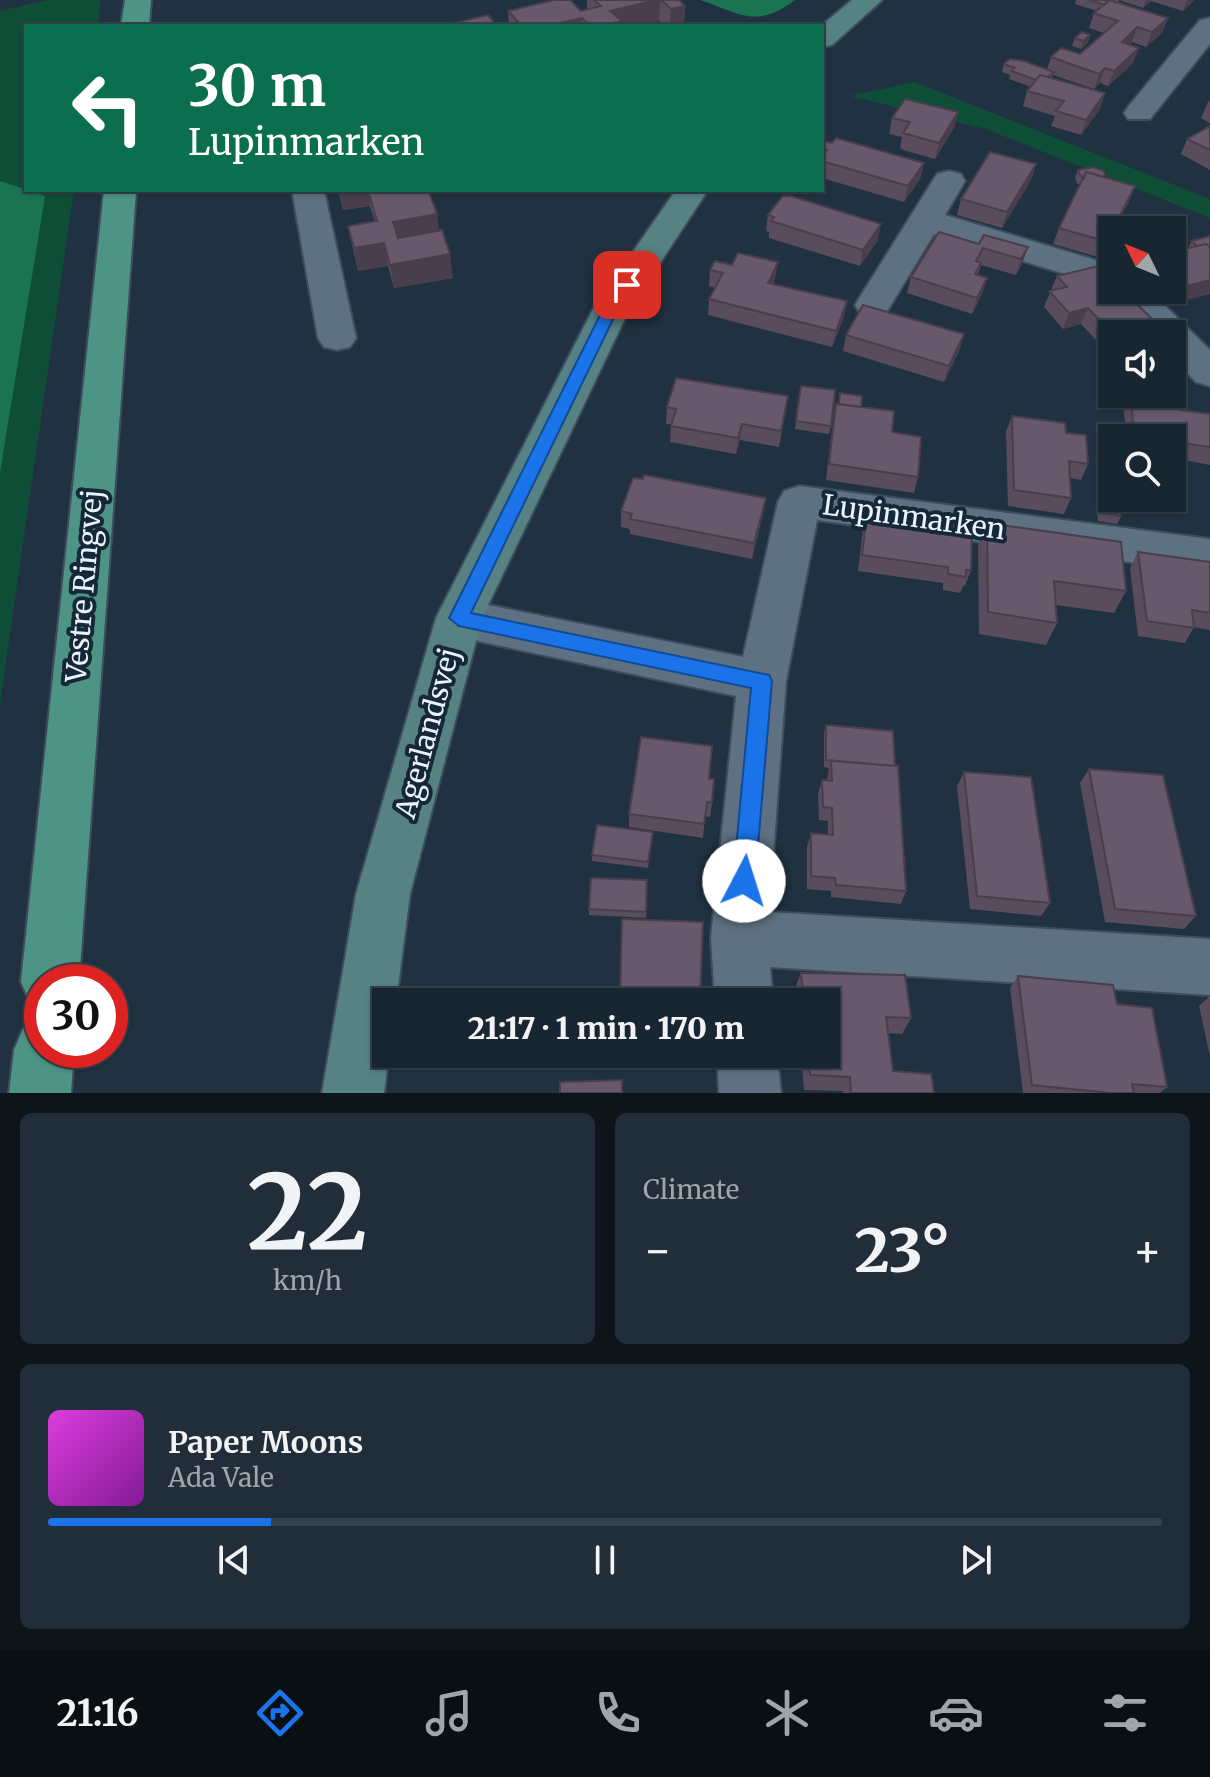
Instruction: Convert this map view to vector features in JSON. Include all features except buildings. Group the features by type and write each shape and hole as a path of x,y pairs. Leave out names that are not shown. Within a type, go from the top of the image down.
{"main road":[{"path":"135,24 138,0"},
{"name":"Vestre Ringvej","path":"52,964 120,192"},
{"path":"40,1093 42,1068"}],"street":[{"path":"824,37 869,0"},
{"path":"1139,113 1210,26"},
{"path":"873,305 949,181"},
{"path":"308,192 337,338"},
{"name":"Agerlandsvej","path":"353,1093 383,894 459,618 611,309 691,192"},
{"path":"925,220 1098,273"},
{"path":"1142,304 1158,320"},
{"path":"1186,348 1210,373"},
{"name":"Lupinmarken","path":"743,988 739,938 762,681 799,502 1210,556"},
{"path":"459,618 762,681"},
{"path":"739,938 1210,967"},
{"path":"748,1068 750,1093"}],"green space":[{"path":"48,0 101,0 97,24 24,24 24,190 0,181 0,11"},
{"path":"700,0 795,0 770,14 749,16"},
{"path":"914,82 1210,199 1210,218 986,129 850,96"},
{"path":"0,181 24,189 24,192 45,196 0,473"},
{"path":"30,192 74,192 0,703 0,473 44,197"}],"route":[{"path":"627,285 611,309 459,618 762,681 744,881"}]}
